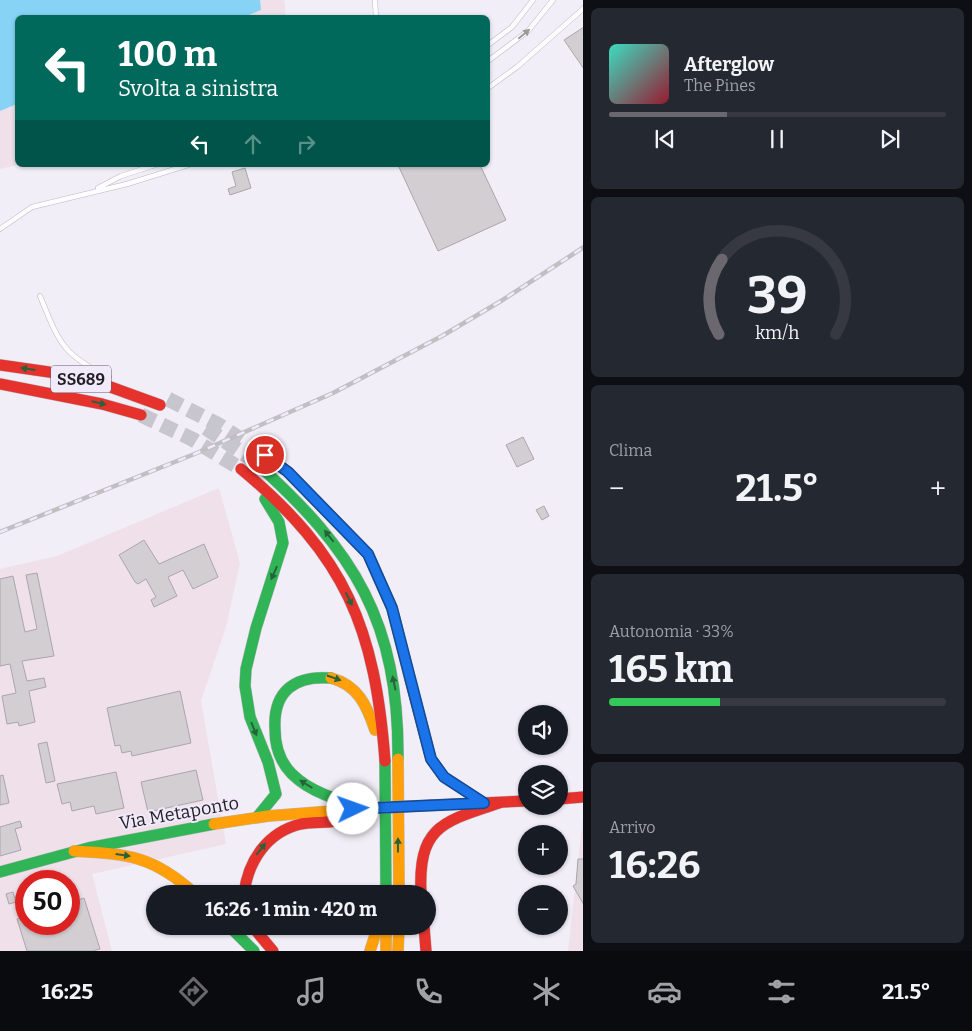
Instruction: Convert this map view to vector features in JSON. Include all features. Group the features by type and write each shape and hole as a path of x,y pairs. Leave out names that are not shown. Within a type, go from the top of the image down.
{"main road":[{"name":"SS689","path":"0,365 49,372 164,402 109,378"},
{"path":"49,372 109,378"},
{"name":"SS689","path":"0,384 102,404 141,415"},
{"path":"265,455 288,472 368,554 392,608 431,759 444,777 484,803"},
{"path":"254,461 279,482 318,520 348,560 365,592 384,640 395,688 398,742 398,885"},
{"path":"258,816 276,794 273,773 253,727 244,699 246,672 259,614 279,561 283,539 280,523 269,504 240,469 261,486 306,531 339,577 355,610 368,646 377,687 385,763 386,885"},
{"path":"371,808 329,796 303,782 290,772 278,752 273,733 275,712 283,694 300,680 318,675 328,675 347,683 363,699 369,710 385,763"},
{"path":"568,799 581,798"},
{"path":"420,885 422,848 434,830 455,817 499,803 518,802"},
{"name":"Via Metaponto","path":"0,872 74,851 161,832 258,816 371,808 499,803"},
{"path":"245,885 246,878 258,851 275,835 290,827 333,821 371,808"},
{"path":"74,851 145,858 175,875 186,885"},
{"path":"379,885 381,873 386,862"},
{"path":"238,935 254,951"},
{"path":"260,935 273,951"},
{"path":"370,951 375,935"},
{"path":"386,935 386,951"},
{"path":"398,935 398,951"},
{"path":"425,935 426,951"}],"lane":[{"path":"374,0 376,15"},
{"path":"490,43 512,26 533,0"},
{"path":"490,60 528,31 553,0"},
{"path":"490,87 517,68 583,8"},
{"path":"92,191 121,176 149,167"},
{"path":"0,229 32,207 127,184 182,167"},
{"path":"40,296 54,329 66,350 84,366 109,378"}],"shaded area":[{"path":"260,0 284,0 286,15 249,15 260,10"},
{"path":"15,105 15,165 0,169 0,111"},
{"path":"219,488 240,563 226,627 201,701 226,844 92,874 112,951 0,951 0,569 57,556"},
{"path":"583,817 583,951 568,951"}],"water":[{"path":"0,0 260,0 261,10 249,15 15,15 15,105 0,111"}],"building":[{"path":"583,28 583,68 564,40"},
{"path":"399,167 481,167 506,220 438,251"},
{"path":"245,168 251,188 230,195 228,189 236,186 232,172"},
{"path":"523,437 534,459 517,467 506,445"},
{"path":"544,506 549,516 542,520 536,510"},
{"path":"144,540 159,564 204,544 218,577 193,589 183,570 168,577 177,596 154,607 151,600 156,597 146,579 138,584 135,582 119,555"},
{"path":"37,573 54,656 22,661 27,681 44,678 46,687 29,691 35,722 19,726 18,722 7,724 2,696 16,693 10,664 0,666 0,579 13,576 25,632 37,629 26,575"},
{"path":"180,691 191,743 132,756 131,751 122,753 120,745 115,746 107,708"},
{"path":"47,742 55,781 46,783 38,744"},
{"path":"196,770 203,800 148,812 141,782"},
{"path":"116,772 124,808 96,814 94,806 72,811 70,802 62,804 57,784"},
{"path":"3,775 9,803 0,805 0,776"},
{"path":"20,821 22,827 15,829 21,850 0,856 0,827"},
{"path":"578,859 583,859 583,903 573,886 576,884"},
{"path":"13,892 15,902 9,904 6,894"},
{"path":"84,898 100,949 93,951 27,951 22,935 80,935 80,899"}],"tunnel":[{"path":"168,399 219,425 265,455"},
{"path":"141,415 192,439 241,469"},
{"path":"206,428 254,461"}],"railway":[{"path":"0,532 197,453 333,393 442,336 501,301 583,248"}],"traffic: fast":[{"path":"254,461 319,526 344,559 364,592 380,628 390,667 396,711 398,759"},
{"path":"258,816 276,794 268,762 250,717 245,686 246,669 256,628 283,543 279,522 265,499"},
{"path":"331,678 307,679 289,688 282,695 275,716 277,748 281,759 292,774 309,787 328,796 368,808"},
{"path":"385,761 386,885"},
{"path":"0,872 88,848 214,824"},
{"path":"238,935 254,951"}],"traffic: slow":[{"path":"265,455 288,472 368,554 392,608 410,679"},
{"path":"331,678 340,681 355,691 365,705 375,730"},
{"path":"398,759 399,885"},
{"path":"373,808 414,806"},
{"path":"214,824 268,816 359,809"},
{"path":"74,851 139,859 153,864 185,885"},
{"path":"370,951 375,935"},
{"path":"386,935 386,951"},
{"path":"398,951 399,935"}],"traffic: jam":[{"path":"0,365 49,372 105,385 160,405"},
{"path":"0,384 102,404 141,415"},
{"path":"241,469 277,501 306,533 330,565 349,598 363,633 373,672 385,761"},
{"path":"410,679 431,759 444,777 484,803"},
{"path":"568,798 583,797"},
{"path":"414,806 518,801"},
{"path":"421,885 424,854 429,841 437,830 448,822 499,803"},
{"path":"246,885 255,859 269,841 278,834 301,824 336,821 368,808"},
{"path":"260,935 273,951"},
{"path":"425,935 426,951"}],"route":[{"path":"265,455 288,472 368,554 392,608 431,759 444,777 484,803 353,809"}]}
